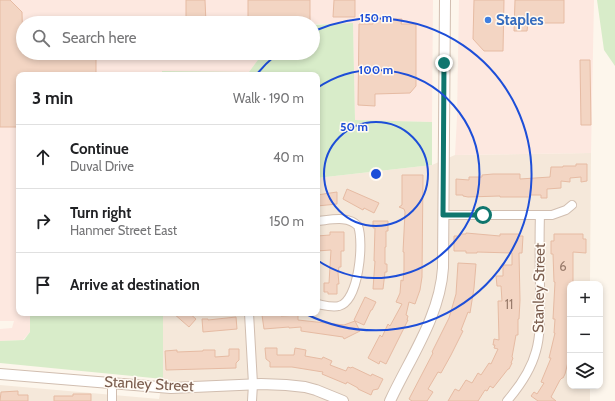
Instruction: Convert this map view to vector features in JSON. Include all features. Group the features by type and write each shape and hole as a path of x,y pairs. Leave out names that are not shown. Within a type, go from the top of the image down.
{"street":[{"path":"390,401 430,322 438,298 443,268 445,0"},
{"path":"443,215 540,215 558,213 566,210 572,205"},
{"name":"Stanley Street","path":"507,401 522,382 528,371 539,339 540,215"},
{"path":"320,222 350,220 358,226 360,235 358,274 349,297 345,302 338,306 320,304"},
{"path":"249,316 253,384 252,401"},
{"name":"Stanley Street","path":"0,374 171,388 253,384 286,385 316,390 343,401"},
{"path":"112,383 112,401"}],"shaded area":[{"path":"0,0 433,0 432,122 355,120 353,24 320,24 320,16 16,16 16,60 258,60 249,72 16,72 16,316 30,316 30,332 23,340 0,341 0,329 12,328 14,321 0,321"},
{"path":"459,0 594,0 591,153 455,155"},
{"path":"591,153 590,281 567,281 567,389 590,389 590,401 0,401 0,385 159,399 163,379 163,316 320,316 320,178 432,165 455,155"}],"green space":[{"path":"597,0 615,0 615,66 604,50"},
{"path":"353,23 355,120 432,122 432,165 320,178 320,72 249,72 258,60 320,60 320,25"},
{"path":"162,71 249,72 162,72"},
{"path":"30,316 163,316 163,379 0,363 0,341 24,340 30,332"}],"building":[{"path":"0,0 10,0 22,12 22,16 16,16 16,60 96,60 96,72 16,72 16,127 0,127"},
{"path":"186,0 205,0 206,16 186,16"},
{"path":"248,0 310,0 310,16 248,16"},
{"path":"334,0 355,0 355,17 333,17"},
{"name":"Staples","path":"474,0 504,0 503,51 484,51 473,39"},
{"path":"515,0 564,0 564,23 528,23 527,31 514,31"},
{"path":"374,19 402,19 401,24 416,24 416,86 410,93 375,94 375,106 358,105 359,24 373,24"},
{"path":"580,60 590,60 591,125 581,125"},
{"path":"576,164 587,164 587,181 581,182 581,177 570,178 570,182 561,181 561,188 547,189 547,198 541,198 541,195 530,195 530,197 468,197 456,195 456,179 469,180 469,177 482,177 482,175 493,174 520,174 520,179 550,177 551,167 576,166"},
{"path":"402,175 423,175 422,277 420,290 415,304 409,302 406,315 408,316 408,320 386,364 380,361 379,364 368,358 380,335 382,337 388,324 390,326 402,304 396,302 400,293 401,280 403,281 404,270 403,252 405,212 404,209 399,207 402,205"},
{"path":"347,189 379,203 374,213 364,208 363,210 343,199"},
{"path":"337,192 337,204 320,206 320,195"},
{"path":"373,221 388,221 385,247 385,264 387,264 387,272 385,272 383,289 373,289 375,228 373,228"},
{"path":"330,232 344,232 344,251 341,251 341,267 339,267 338,273 339,284 337,284 337,294 328,294 328,292 324,292 324,283 329,283 331,250 320,251 320,236 330,235"},
{"path":"466,233 500,236 500,234 519,234 519,236 523,236 522,253 519,253 520,300 518,335 516,335 512,363 509,369 493,388 490,386 487,391 485,390 478,401 448,401 455,389 459,391 466,380 472,383 478,373 481,375 489,363 491,364 498,349 494,348 495,345 493,345 494,339 499,340 498,301 502,301 501,286 497,286 496,276 503,276 503,265 512,265 512,253 466,253 466,251 454,251 454,236 459,236 459,234"},
{"path":"554,234 583,234 583,239 586,239 586,253 573,252 573,281 567,281 567,366 565,374 551,397 556,401 538,401 531,396 534,392 537,394 544,383 541,382 551,358 549,358 555,333 555,319 553,319 555,282 553,254 551,254 551,241 554,241"},
{"path":"458,263 476,264 470,313 468,312 461,330 463,331 451,355 441,373 438,372 428,389 433,392 427,401 412,401 409,399 449,318 456,294"},
{"path":"365,297 376,302 364,325 354,320"},
{"path":"176,316 192,316 196,319 189,327"},
{"path":"262,316 298,316 298,320 344,325 355,321 360,331 344,339 343,337 301,331 301,327 264,329"},
{"path":"236,317 237,329 203,332 202,319 208,320"},
{"path":"265,348 277,348 277,355 294,355 295,348 306,350 305,356 322,359 323,357 332,361 330,365 346,371 348,367 352,367 371,376 372,374 383,379 378,389 373,390 371,395 347,382 346,384 322,374 323,372 292,367 270,367 270,362 266,359"},
{"path":"229,349 239,349 239,360 236,363 236,368 166,370 165,351 177,350 177,352 215,350 215,357 229,356"},
{"path":"18,391 18,395 28,395 28,401 0,401 1,392"},
{"path":"73,394 91,394 91,401 54,401 54,396 73,396"}],"place":[{"name":"Staples","path":"488,20"}],"route":[{"path":"444,63 443,215 483,215"}]}
